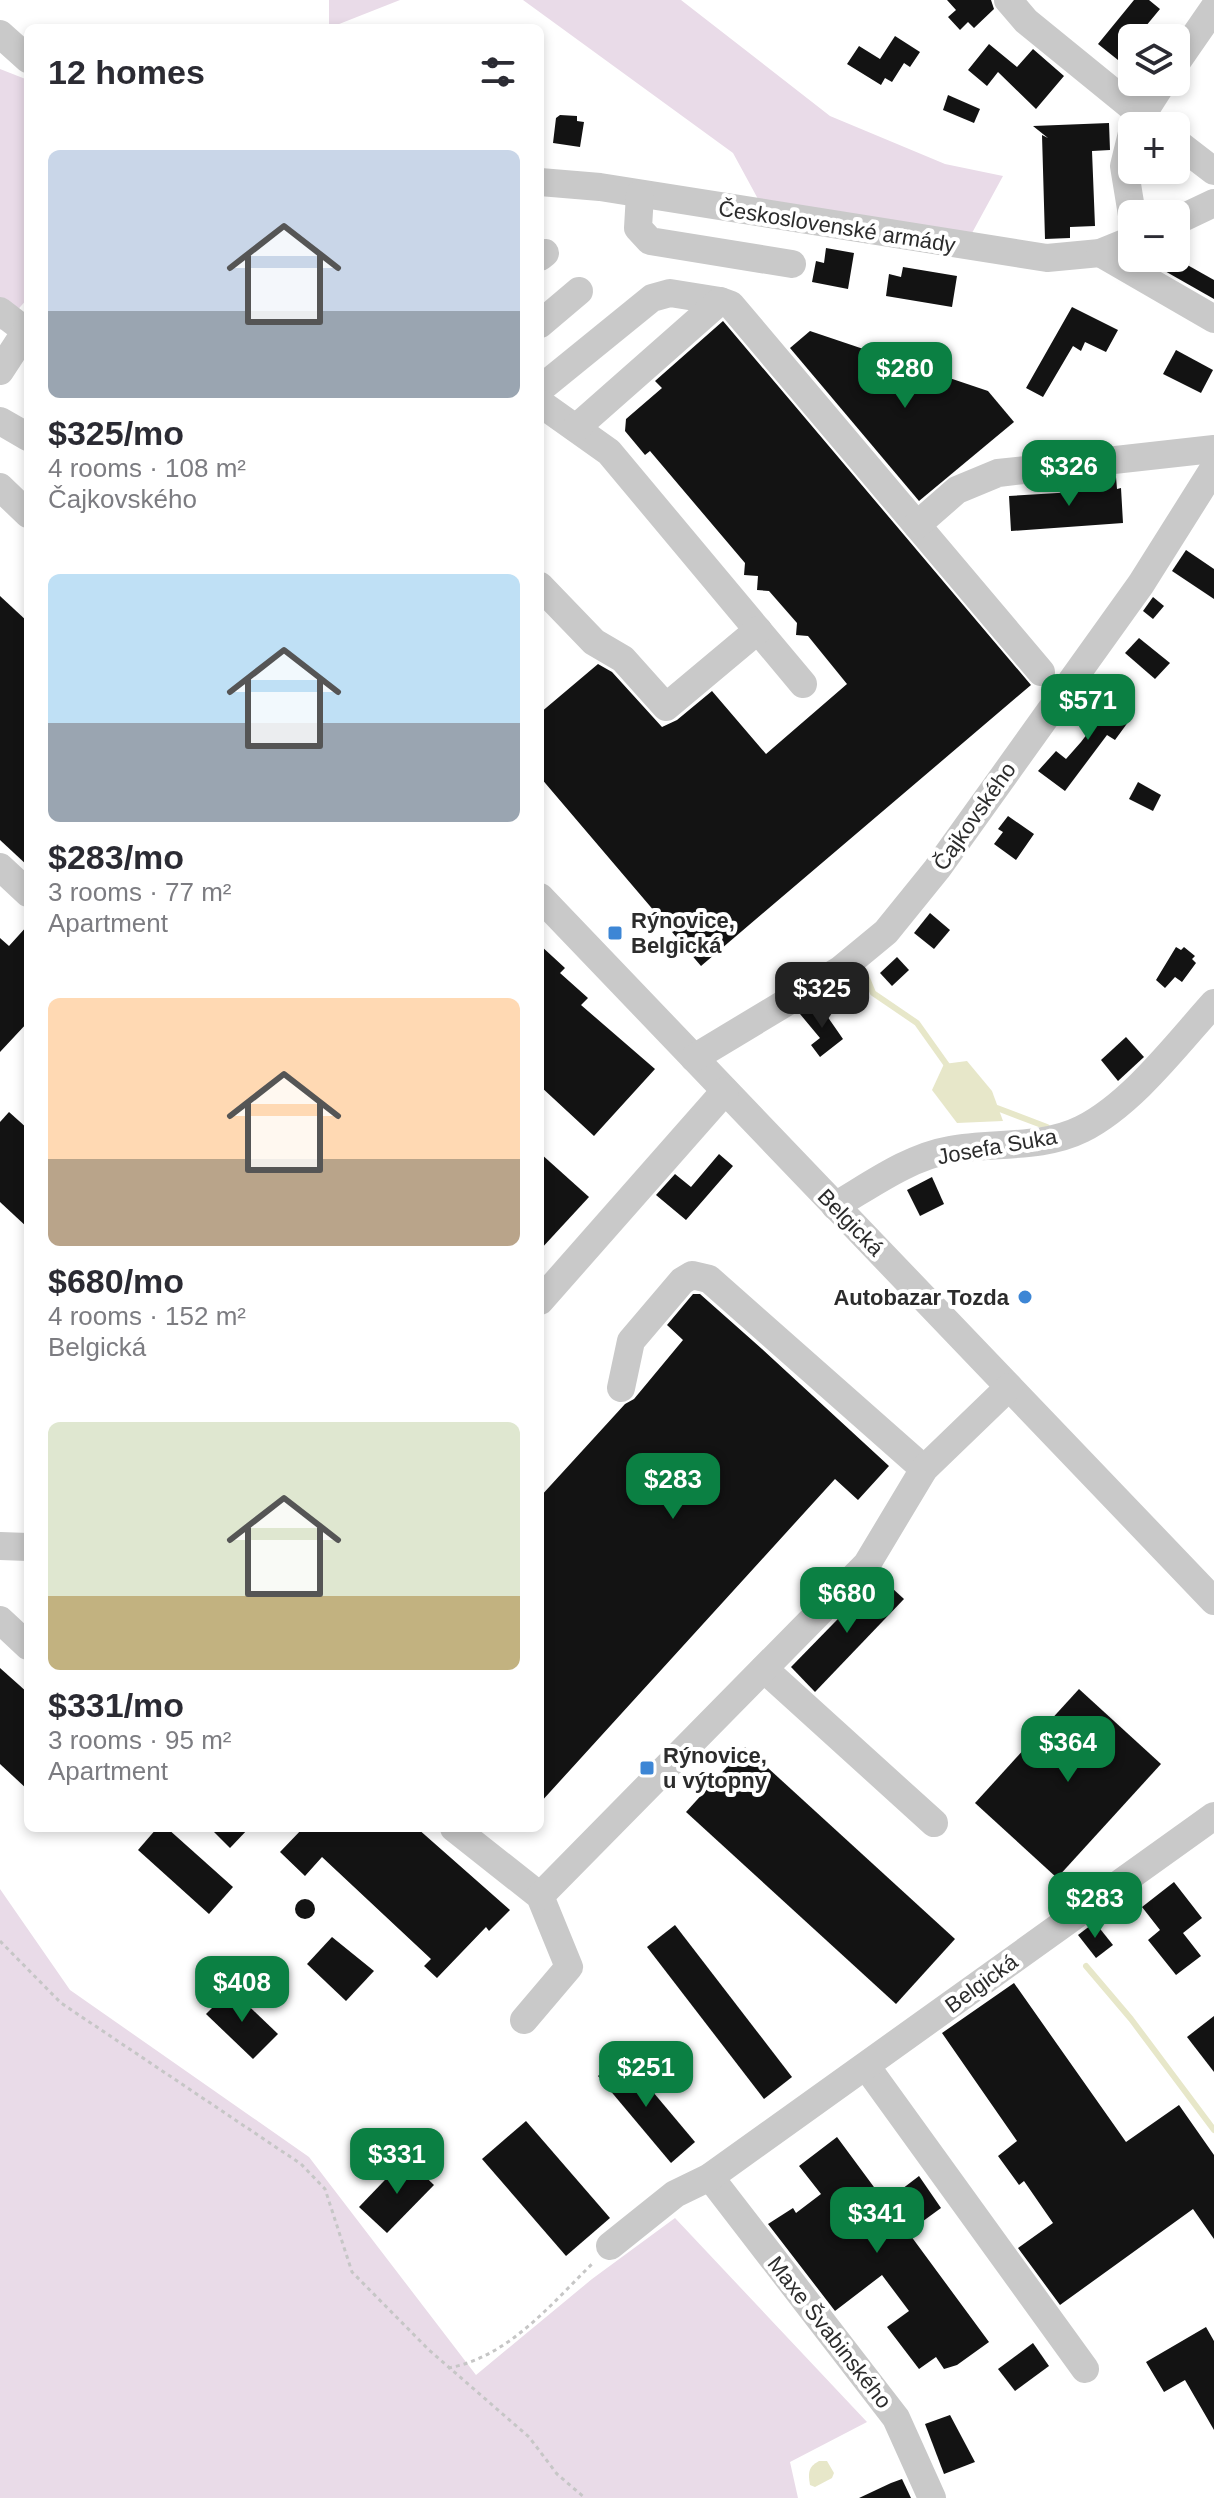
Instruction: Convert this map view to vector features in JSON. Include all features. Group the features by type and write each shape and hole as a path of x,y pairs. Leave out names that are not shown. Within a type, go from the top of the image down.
{"street":[{"path":"1008,0 1026,21 1127,112"},
{"path":"1190,36 1206,6"},
{"path":"0,34 24,55"},
{"path":"0,54 24,66"},
{"path":"1190,153 1214,171"},
{"name":"Československé armády","path":"544,182 640,194 1016,255 1047,258 1100,253 1118,246"},
{"path":"640,194 638,228 650,241 792,264"},
{"path":"1190,214 1214,203"},
{"path":"1100,253 1214,319"},
{"path":"544,321 579,291"},
{"path":"544,386 652,298 670,293 731,305 1041,672"},
{"path":"576,428 720,301"},
{"path":"0,311 24,328"},
{"path":"0,371 24,335"},
{"path":"544,406 609,452 803,684"},
{"path":"0,421 24,435"},
{"path":"917,525 957,490 998,473 1214,449"},
{"name":"Čajkovského","path":"694,1058 840,970 886,932 937,869 1141,584 1214,468"},
{"path":"0,487 24,510"},
{"path":"544,598 594,642 623,659 666,707 758,630"},
{"path":"0,867 24,889"},
{"name":"Belgická","path":"544,901 1214,1601"},
{"name":"Josefa Suka","path":"835,1206 906,1165 949,1150 1019,1144 1083,1129 1137,1088 1214,1003"},
{"path":"544,1296 725,1091"},
{"path":"621,1388 631,1341 682,1281 692,1275 709,1279 924,1469"},
{"path":"540,1896 867,1564 924,1469 1009,1387"},
{"path":"0,1546 24,1547"},
{"path":"0,1620 24,1642"},
{"path":"764,1669 934,1823"},
{"name":"Belgická","path":"610,2246 675,2194 710,2177 1214,1816"},
{"path":"459,1832 540,1896 569,1967 524,2020"},
{"path":"866,2066 1085,2369"},
{"name":"Maxe Švabinského","path":"710,2177 896,2418 932,2498"}],"path":[{"path":"0,1941 61,2003 301,2164 325,2189 352,2272 448,2368 529,2437 557,2474 585,2498"},
{"path":"448,2368 476,2363 530,2326 610,2246"}],"shaded area":[{"path":"329,0 400,0 339,24 329,24"},
{"path":"523,0 681,0 830,116 945,164 1003,176 972,233 758,199 733,153"},
{"path":"0,69 24,78 24,303 0,330"},
{"path":"967,1061 992,1091 1003,1121 957,1123 932,1090 944,1064"},
{"path":"0,1889 70,1990 309,2157 476,2375 592,2279 675,2218 867,2422 790,2462 798,2498 0,2498"},
{"path":"819,2461 827,2461 834,2473 832,2478 815,2487 810,2485 809,2474"}],"building":[{"path":"947,0 991,0 994,9 974,28 968,22 960,30 948,17 956,10"},
{"path":"1134,0 1149,0 1160,9 1148,24 1118,24 1118,60 1098,44"},
{"path":"895,36 920,52 910,67 904,63 892,82 885,78 881,85 847,64 859,46 880,59"},
{"path":"989,44 1017,67 1033,49 1064,76 1036,109 998,72 987,86 968,70"},
{"path":"948,95 980,109 974,123 943,110"},
{"path":"560,115 577,116 577,121 584,122 580,147 553,143 556,118"},
{"path":"1109,123 1110,150 1092,151 1095,226 1070,227 1070,238 1045,239 1042,135 1048,138 1033,126"},
{"path":"826,248 854,253 848,289 812,282 816,261 824,263"},
{"path":"1190,266 1214,280 1214,299 1167,272 1190,272"},
{"path":"903,267 957,276 952,307 886,296 889,274 901,277"},
{"path":"1072,307 1118,330 1106,352 1085,342 1081,351 1073,346 1043,397 1026,388"},
{"path":"723,321 1031,685 701,966 544,782 544,710 598,664 612,672 662,727 677,720 712,691 766,754 847,684 808,636 796,635 797,623 769,591 757,590 758,576 744,575 745,563 650,451 645,455 625,431 626,419 662,388 655,381"},
{"path":"810,331 988,391 1014,422 919,501 790,348"},
{"path":"1176,350 1213,370 1201,393 1163,374"},
{"path":"1116,477 1117,489 1121,488 1123,523 1011,531 1009,496 1091,491 1090,480"},
{"path":"1186,550 1214,569 1214,599 1172,571"},
{"path":"0,596 24,618 24,862 0,840"},
{"path":"1153,597 1164,606 1153,619 1143,611"},
{"path":"1139,638 1170,663 1155,679 1125,653"},
{"path":"1104,692 1134,714 1115,740 1107,735 1065,791 1038,771 1056,751 1066,759 1081,742 1100,717 1090,710"},
{"path":"1138,782 1161,795 1153,811 1129,799"},
{"path":"1008,816 1034,834 1016,860 994,844 1003,832 998,829"},
{"path":"930,913 950,930 934,949 914,933"},
{"path":"24,929 24,1026 0,1052 0,938 9,946"},
{"path":"1176,947 1181,950 1184,947 1195,956 1192,959 1196,963 1182,982 1175,977 1165,988 1156,980"},
{"path":"544,949 565,968 560,973 588,998 581,1005 655,1069 594,1136 544,1090"},
{"path":"897,957 909,970 892,986 880,973"},
{"path":"818,1003 843,1039 820,1057 811,1045 820,1038 800,1014"},
{"path":"1126,1037 1144,1057 1118,1081 1101,1060"},
{"path":"9,1112 24,1125 24,1224 0,1202 0,1122"},
{"path":"719,1154 733,1166 686,1220 656,1195 675,1174 691,1187"},
{"path":"544,1157 589,1197 544,1246"},
{"path":"932,1177 944,1204 920,1216 907,1190"},
{"path":"693,1294 700,1294 889,1466 858,1500 835,1479 544,1799 544,1493 625,1404 634,1399 683,1340 667,1325"},
{"path":"874,1582 892,1588 904,1599 815,1692 791,1667"},
{"path":"0,1668 24,1689 24,1786 0,1764"},
{"path":"1079,1689 1161,1764 1057,1878 975,1803"},
{"path":"745,1747 955,1939 896,2004 686,1812"},
{"path":"154,1832 171,1832 233,1887 209,1914 138,1850"},
{"path":"214,1832 245,1832 230,1848"},
{"path":"299,1832 422,1832 510,1910 489,1931 486,1927 437,1978 424,1966 431,1959 322,1857 305,1876 280,1852"},
{"path":"1174,1882 1202,1918 1183,1933 1201,1956 1176,1975 1148,1940 1160,1930 1142,1907"},
{"path":"305,1899 312,1902 315,1909 312,1916 305,1919 298,1916 295,1909 298,1902"},
{"path":"675,1925 792,2077 764,2099 647,1947"},
{"path":"1091,1925 1097,1925 1113,1945 1096,1958 1078,1935"},
{"path":"332,1937 374,1971 346,2001 307,1964"},
{"path":"1014,1983 1126,2142 1179,2105 1214,2155 1214,2239 1193,2209 1060,2305 1018,2248 1053,2223 1024,2181 1019,2185 998,2156 1017,2141 942,2033"},
{"path":"231,1989 278,2034 253,2059 206,2014"},
{"path":"1214,2016 1214,2072 1187,2037"},
{"path":"622,2055 695,2142 671,2163 598,2076"},
{"path":"526,2121 610,2218 566,2256 482,2159"},
{"path":"837,2137 885,2202 919,2176 941,2208 908,2232 989,2342 957,2365 944,2369 936,2357 919,2369 887,2327 909,2311 882,2275 835,2311 768,2224 793,2208 796,2213 821,2194 799,2166"},
{"path":"406,2158 434,2185 387,2233 359,2207"},
{"path":"1206,2327 1214,2341 1214,2430 1185,2380 1164,2392 1146,2362"},
{"path":"1033,2343 1049,2366 1015,2391 998,2369"},
{"path":"950,2415 975,2462 944,2474 925,2424"},
{"path":"902,2479 911,2498 859,2498 891,2483"}],"waterway":[{"path":"864,971 873,993 917,1023 949,1068"},
{"path":"997,1108 1047,1127"},
{"path":"1086,1966 1131,2019 1214,2130"}],"place":[{"name":"Rýnovice, Belgická","path":"615,933"},
{"name":"Autobazar Tozda","path":"1025,1297"},
{"name":"Rýnovice, u výtopny","path":"647,1768"}]}
